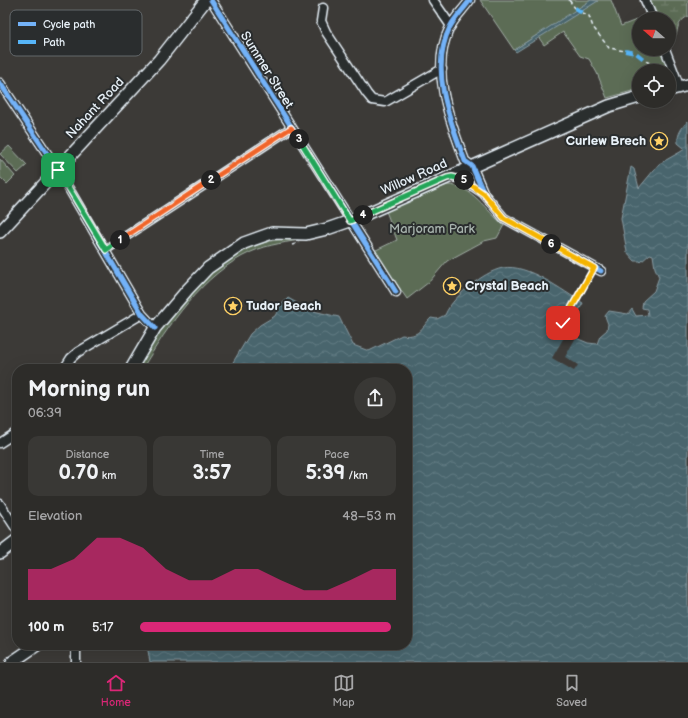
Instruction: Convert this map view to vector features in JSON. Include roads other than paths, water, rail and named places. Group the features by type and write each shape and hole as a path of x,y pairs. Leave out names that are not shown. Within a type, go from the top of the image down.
{"main road":[{"name":"Nahant Road","path":"0,232 159,60 206,0"},
{"name":"Willow Road","path":"134,364 155,328 165,315 208,268 244,243 272,233 306,234 350,221 609,106 632,99"},
{"path":"0,553 12,544"},
{"path":"12,662 30,650"}],"street":[{"name":"Summer Street","path":"211,0 396,292"},
{"path":"434,0 451,26"},
{"path":"470,0 451,26 444,46 442,69 446,109 465,161 472,166 484,194"},
{"path":"646,0 650,12"},
{"path":"323,8 321,20 326,32 366,94 372,100 385,102 442,69"},
{"path":"668,56 684,86"},
{"path":"0,83 58,170 142,314 155,328"},
{"path":"106,250 291,128"},
{"path":"447,178 460,178 484,194 504,218 597,270"},
{"path":"67,364 78,352 142,314"},
{"path":"0,443 12,435"},
{"path":"0,504 12,522"},
{"path":"76,650 76,662"}],"lane":[{"path":"563,323 597,270"}],"water":[{"path":"591,0 598,1 516,52 514,50"},
{"path":"688,121 688,662 150,662 148,650 412,650 412,364 232,364 250,334 260,325 275,316 280,306 288,298 309,310 339,317 353,345 369,351 402,335 408,336 416,334 431,318 437,319 445,315 456,298 463,291 490,272 503,268 513,268 534,274 555,285 583,303 570,327 579,332 576,338 588,343 597,344 600,336 607,330 608,324 605,316 609,311 628,314 632,309 636,316 648,315 647,309 642,308 643,301 654,291 659,277 655,268 653,255 650,254 641,262 635,261 627,252 621,218 631,167 634,169 639,188 659,164 682,151 684,148 678,143 678,137 682,128"}],"place":[{"name":"Curlew Brech","path":"659,141"},
{"name":"Crystal Beach","path":"452,286"},
{"name":"Tudor Beach","path":"233,306"}],"park label":[{"name":"Marjoram Park","path":"432,229"}]}
